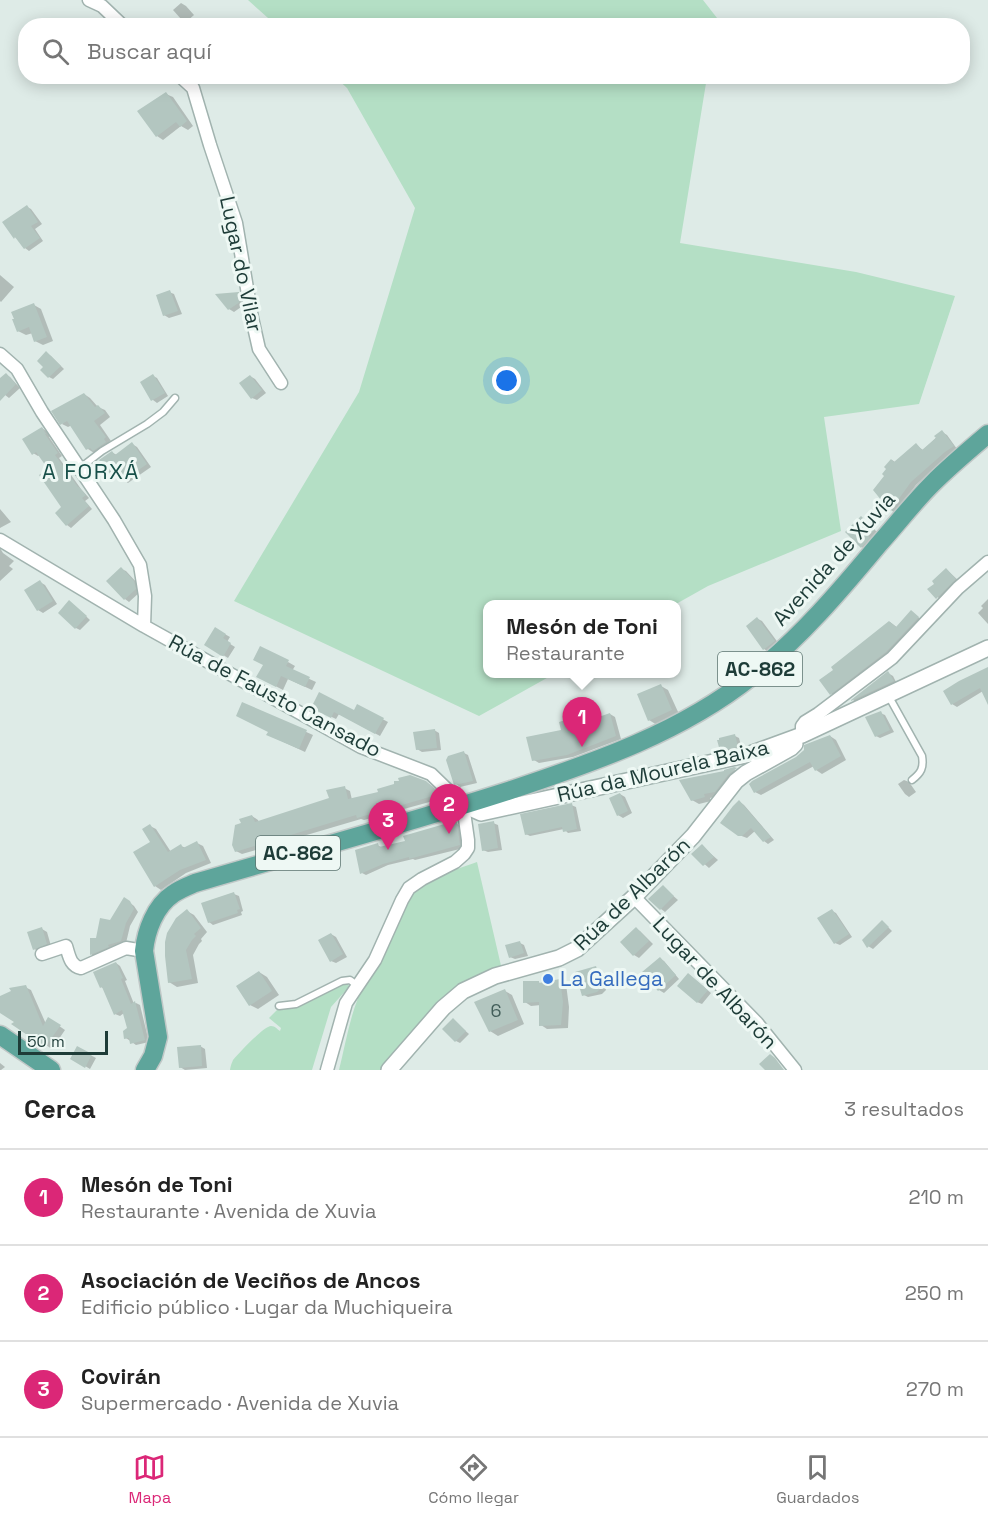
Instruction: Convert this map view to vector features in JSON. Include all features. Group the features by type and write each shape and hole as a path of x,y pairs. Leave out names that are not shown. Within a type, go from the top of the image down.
{"main road":[{"name":"Avenida de Xuvia","path":"145,1070 153,1056 158,1037 144,951 145,939 157,909 172,894 195,883 464,805 576,768 626,748 689,718 736,688 770,662 830,602 932,484 988,434"},
{"path":"0,1035 51,1070"},
{"path":"158,1037 164,1050 159,1070"}],"street":[{"path":"89,0 102,6 115,18"},
{"name":"Lugar do Vilar","path":"189,84 193,88 236,223 259,349 281,382"},
{"path":"0,354 17,369 42,412 114,520 140,565 145,596 144,626"},
{"name":"Rúa de Fausto Cansado","path":"0,540 144,626 361,747 431,774 464,805"},
{"path":"802,735 802,726 805,722 892,658 958,588 988,562"},
{"name":"Rúa da Mourela Baixa","path":"464,805 481,813 750,754 802,735 988,648"},
{"name":"Rúa de Albarón","path":"389,1070 443,1008 463,990 495,976 560,958 577,949 634,897 693,836 736,781 791,748 802,735"},
{"path":"327,1070 346,1003 369,971 409,888 455,862 468,848 464,805"},
{"name":"Lugar de Albarón","path":"634,897 758,1023 795,1070"},
{"path":"42,954 66,946 71,962 77,968 81,968 126,948 144,951"}],"lane":[{"path":"80,468 102,450 147,424 163,412 175,398"},
{"path":"888,695 922,756 921,772 912,780"},
{"path":"279,1006 296,1004 342,981 350,980 358,986"}],"green space":[{"path":"248,0 703,0 717,18 268,18"},
{"path":"343,84 706,84 680,243 856,272 955,296 919,404 824,417 841,531 708,586 681,601 483,600 483,678 547,678 479,716 234,601 359,392 415,208"},
{"path":"477,862 502,970 445,998 382,1070 339,1070 358,998 375,971 407,901 425,883"},
{"path":"347,983 348,988 331,1007 312,1070 230,1070 233,1060 263,1030 271,1026 280,1031 281,1028 269,1018 277,1010 292,1008"}],"building":[{"path":"166,92 187,121 180,127 176,122 156,137 137,111"},
{"path":"27,205 38,222 31,226 40,238 24,249 2,222"},
{"path":"170,290 178,311 163,316 156,295"},
{"path":"239,292 240,302 228,310 215,294"},
{"path":"34,303 47,337 34,342 29,327 17,332 11,312"},
{"path":"46,351 61,366 48,378 40,370 43,367 37,361"},
{"path":"6,373 16,384 0,401 0,378"},
{"path":"153,374 165,393 151,401 140,382"},
{"path":"250,375 262,390 251,399 239,383"},
{"path":"84,393 95,407 98,405 105,413 94,421 106,437 104,439 106,442 93,451 90,448 86,450 67,421 60,425 51,411"},
{"path":"42,427 58,453 55,455 86,495 82,498 89,506 66,526 55,513 61,507 39,475 48,469 36,452 32,455 22,439"},
{"path":"942,430 954,446 911,482 890,511 873,490 884,476 882,474 886,469 884,467 891,459 894,462 916,443 922,450"},
{"path":"132,442 147,464 123,481 115,469 109,473 99,460 112,451 115,455"},
{"path":"861,516 875,530 868,536 870,538 861,548 845,532"},
{"path":"121,567 134,581 136,589 124,600 106,581"},
{"path":"946,568 956,579 936,599 927,589 934,584 932,581"},
{"path":"40,580 53,601 37,611 24,590"},
{"path":"69,600 87,616 75,629 58,613"},
{"path":"911,610 919,617 886,652 830,695 819,680 833,670 831,667 889,621 896,627"},
{"path":"757,617 775,641 763,650 746,626"},
{"path":"215,627 226,634 223,638 231,643 223,657 204,645"},
{"path":"260,646 289,660 286,666 310,677 305,687 281,676 276,687 256,677 263,665 253,660"},
{"path":"988,667 988,705 980,688 951,705 943,691"},
{"path":"888,671 894,681 851,701 851,700"},
{"path":"661,684 672,710 648,721 637,694"},
{"path":"319,692 354,710 357,704 384,718 375,734 334,712 331,718 311,708"},
{"path":"242,702 307,730 299,749 266,735 268,732 236,716"},
{"path":"881,711 890,730 875,737 865,717"},
{"path":"591,712 593,719 610,713 616,736 567,755 532,761 526,737 561,730 559,722"},
{"path":"435,729 437,748 416,750 413,732"},
{"path":"735,734 738,747 720,751 717,740"},
{"path":"830,735 841,756 815,771 810,762 754,793 749,784 752,781 796,757 804,750 804,745"},
{"path":"464,751 473,781 454,785 446,760 448,756"},
{"path":"737,768 728,775 715,792 704,794 705,797 691,801 679,780 724,771"},
{"path":"410,775 426,781 440,794 357,818 356,815 235,852 232,845 235,825 241,823 239,819 252,815 255,822 329,798 326,790 345,786 348,799 378,792 377,789 394,784 394,781 399,781 398,778"},
{"path":"620,793 628,811 617,816 609,798"},
{"path":"739,800 771,837 763,842 751,828 742,836 738,836 720,823"},
{"path":"572,803 577,829 563,832 562,827 525,835 520,814"},
{"path":"455,821 460,845 383,864 360,874 355,850 378,843 379,847 405,841 403,836"},
{"path":"494,821 498,848 482,851 478,824"},
{"path":"150,824 168,852 181,844 183,848 197,841 206,860 180,870 154,887 133,852 150,842 142,829"},
{"path":"702,844 714,857 703,866 691,854"},
{"path":"663,885 674,896 660,910 648,899"},
{"path":"234,892 240,909 237,910 238,913 208,923 201,903"},
{"path":"124,897 130,901 134,909 126,923 121,941 90,955 90,938 96,938 100,918 110,920"},
{"path":"187,909 201,928 194,934 196,936 186,950 192,979 168,983 165,956 167,933 176,918"},
{"path":"832,909 849,934 834,944 817,918"},
{"path":"882,920 889,927 867,948 862,940"},
{"path":"42,927 47,944 33,950 27,932"},
{"path":"636,927 649,941 633,956 620,942"},
{"path":"331,933 343,954 330,962 318,940"},
{"path":"520,941 524,953 509,958 505,945"},
{"path":"660,957 676,975 658,991 642,972"},
{"path":"116,962 131,1004 135,1001 145,1040 130,1044 129,1038 124,1039 123,1031 127,1028 122,1010 114,1015 93,972"},
{"path":"596,966 602,987 597,992 582,996 575,972"},
{"path":"259,971 272,991 249,1006 236,986"},
{"path":"688,973 708,990 697,1003 677,986"},
{"path":"560,979 563,1002 561,1025 539,1026 539,1002 523,1003 523,981 539,981 539,983"},
{"path":"26,985 43,1026 48,1017 61,1025 45,1047 11,1024 14,1022 0,1013 0,996 11,991 9,988"},
{"path":"505,989 518,1020 489,1032 474,1002"},
{"path":"453,1018 466,1031 455,1042 442,1029"},
{"path":"201,1045 202,1066 179,1068 177,1047"},
{"path":"77,1046 92,1054 85,1068 70,1059"},
{"path":"770,1054 784,1070 765,1070 759,1064"}],"place":[{"name":"Mesón de Toni","path":"582,747"},
{"name":"Asociación de Veciños de Ancos","path":"449,834"},
{"name":"Covirán","path":"388,850"},
{"name":"La Gallega","path":"548,979"}],"district":[{"name":"A FORXÁ","path":"91,471"}]}
